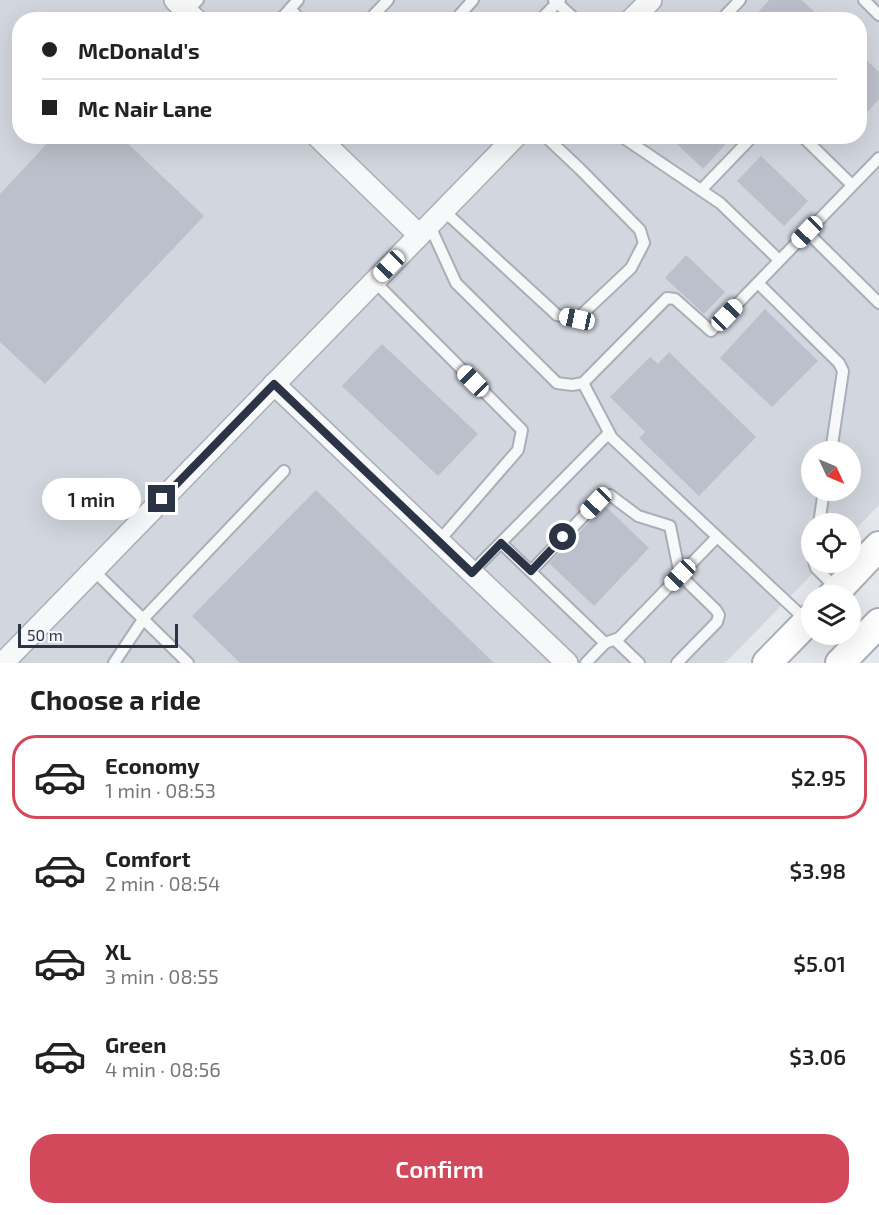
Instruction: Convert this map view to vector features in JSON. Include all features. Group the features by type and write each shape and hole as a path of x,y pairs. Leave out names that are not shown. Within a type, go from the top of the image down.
{"main road":[{"path":"841,585 879,546"},
{"path":"840,663 879,623"},
{"path":"767,663 801,627"}],"street":[{"path":"640,12 651,0"},
{"path":"327,144 431,223"},
{"path":"3,663 508,144"},
{"path":"274,384 564,662"}],"lane":[{"path":"287,12 298,0"},
{"path":"377,12 388,0"},
{"path":"462,12 473,0"},
{"path":"864,0 879,15"},
{"path":"557,1 568,12"},
{"path":"290,9 293,12"},
{"path":"431,223 557,315 577,319 631,268 644,243 640,230 553,144"},
{"path":"633,144 720,203 779,260"},
{"path":"701,190 745,144"},
{"path":"810,144 852,185"},
{"path":"431,223 456,283 557,383 572,385 583,383 667,298 675,299 711,331 879,158"},
{"path":"807,232 879,303"},
{"path":"374,281 522,430 518,450 439,541"},
{"path":"758,283 839,363 843,371 833,441"},
{"path":"583,383 609,433 717,537 801,612"},
{"path":"472,573 609,433"},
{"path":"114,663 144,618 284,471"},
{"path":"531,571 596,503 610,495 638,516 670,526 680,575 719,615 717,622 677,663"},
{"path":"586,663 610,642 620,638 717,537"},
{"path":"501,543 610,642 639,663"},
{"path":"93,570 188,663"}],"shaded area":[{"path":"0,0 879,0 879,505 861,524 861,513 801,513 801,573 813,573 725,663 0,663"}],"building":[{"path":"769,0 802,0 815,12 758,12"},
{"path":"867,61 879,72 879,99 867,112"},
{"path":"47,144 128,144 204,216 45,384 0,342 0,194"},
{"path":"677,144 726,144 703,169"},
{"path":"761,156 808,201 784,226 737,181"},
{"path":"686,255 725,292 704,314 665,278"},
{"path":"765,309 818,361 772,407 720,358"},
{"path":"382,344 478,434 438,476 342,386"},
{"path":"669,352 756,437 699,496 639,438 645,432 610,397 650,357 658,364"},
{"path":"316,490 494,663 240,663 192,616"},
{"path":"605,506 649,548 594,606 549,563"}],"route":[{"path":"162,499 274,384 472,573 501,543 531,571 563,537"}]}
